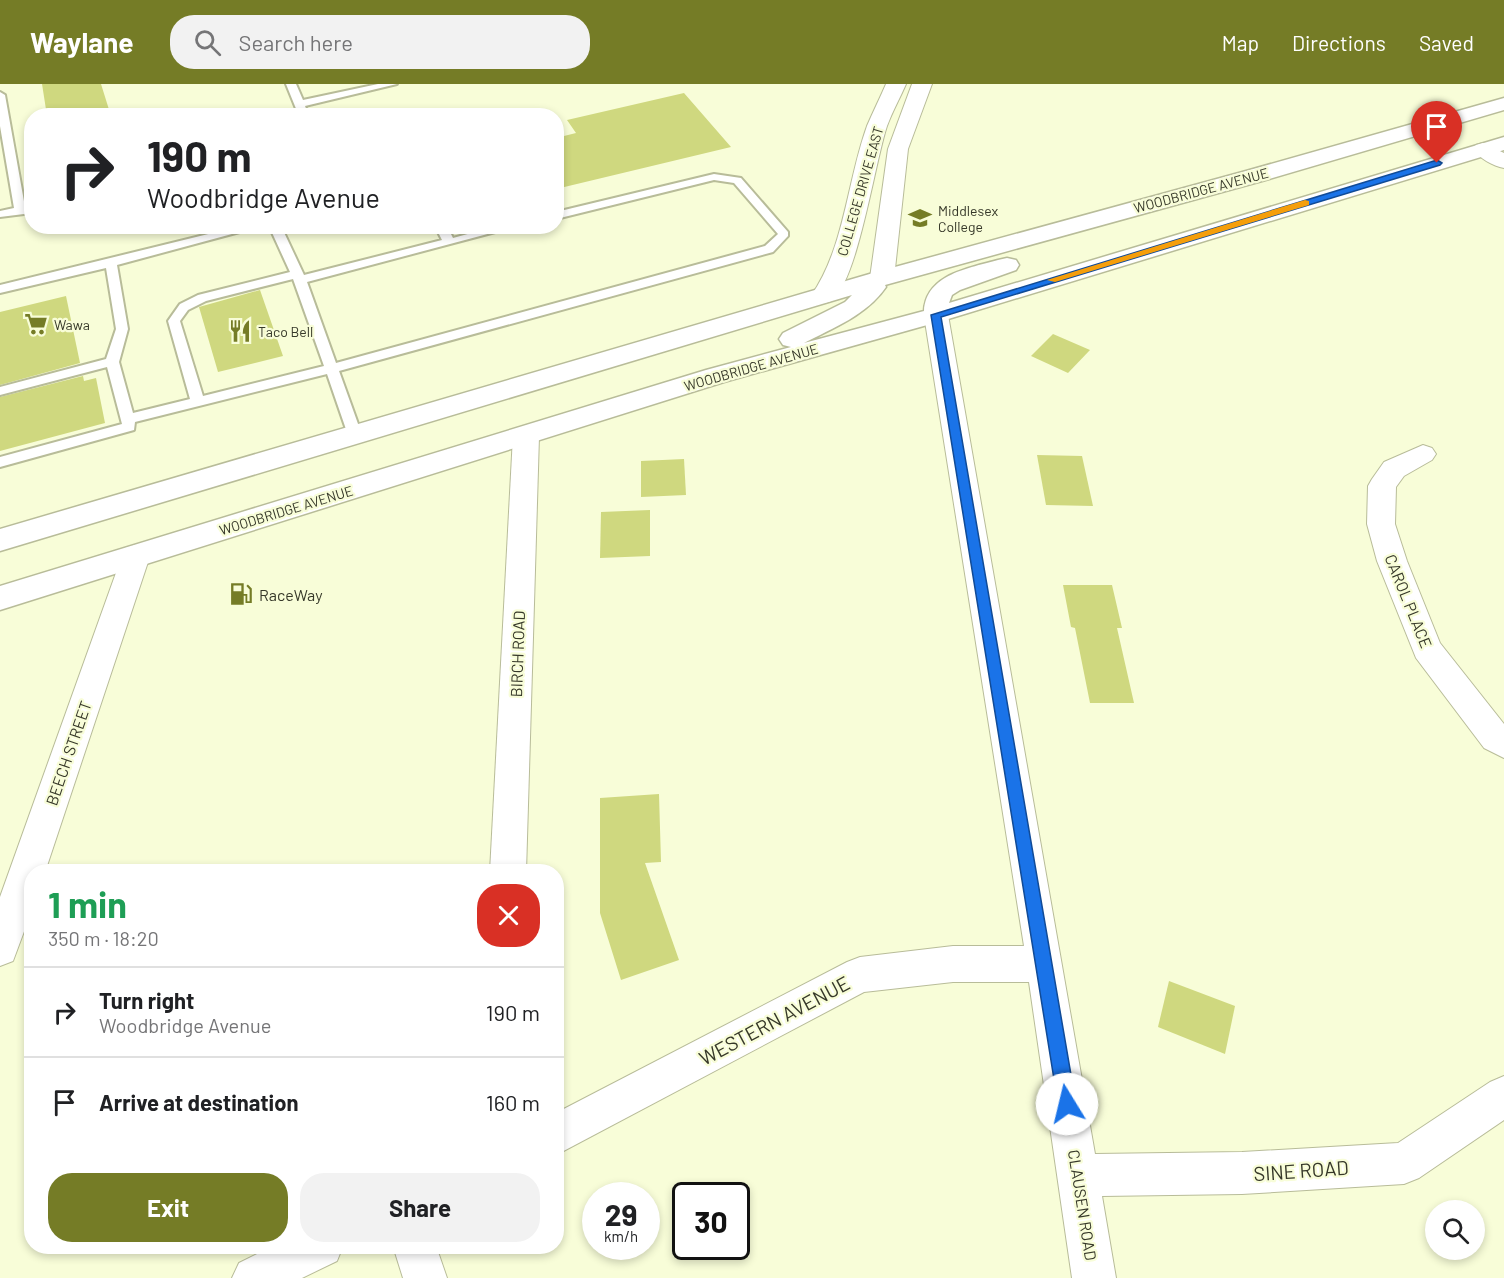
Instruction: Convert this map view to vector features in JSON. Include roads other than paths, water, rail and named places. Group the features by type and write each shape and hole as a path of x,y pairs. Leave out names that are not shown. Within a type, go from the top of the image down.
{"main road":[{"name":"WOODBRIDGE AVENUE","path":"0,540 823,296 1254,177 1504,104"},
{"name":"WOODBRIDGE AVENUE","path":"0,598 715,376 936,315 1493,146"},
{"path":"936,315 940,294 957,282 1159,219 1254,177"},
{"path":"715,376 854,307 882,279"}],"street":[{"name":"COLLEGE DRIVE EAST","path":"823,296 831,286 836,274 856,210 877,127 896,84"},
{"path":"882,279 898,149 922,84"},
{"path":"1493,146 1504,162"},
{"name":"CLAUSEN ROAD","path":"936,315 1045,964 1094,1278"},
{"name":"BIRCH ROAD","path":"508,864 526,436"},
{"name":"CAROL PLACE","path":"1423,454 1394,469 1382,486 1381,524 1392,561 1427,649 1504,744"},
{"name":"BEECH STREET","path":"29,864 136,556"},
{"name":"BEECH STREET","path":"0,949 24,880"},
{"name":"WESTERN AVENUE","path":"564,1131 860,975 953,964 1045,964"},
{"name":"SINE ROAD","path":"1078,1174 1242,1173 1404,1163 1504,1096"},
{"path":"254,1278 305,1254"},
{"path":"417,1254 425,1278"}],"lane":[{"path":"291,84 301,108"},
{"path":"299,104 392,84"},
{"path":"0,94 24,201"},
{"path":"128,419 330,369 769,249 784,234 737,180 714,177 564,214"},
{"path":"0,214 24,210"},
{"path":"0,289 225,234"},
{"path":"279,234 298,277 355,435"},
{"path":"445,234 449,242"},
{"path":"198,402 174,321 184,307 202,298 481,234"},
{"path":"0,462 129,427 112,362 122,329 111,263"},
{"path":"0,391 112,362"}],"place":[{"name":"Middlesex College","path":"920,218"},
{"name":"Wawa","path":"36,324"},
{"name":"Taco Bell","path":"240,331"},
{"name":"RaceWay","path":"241,594"}]}
